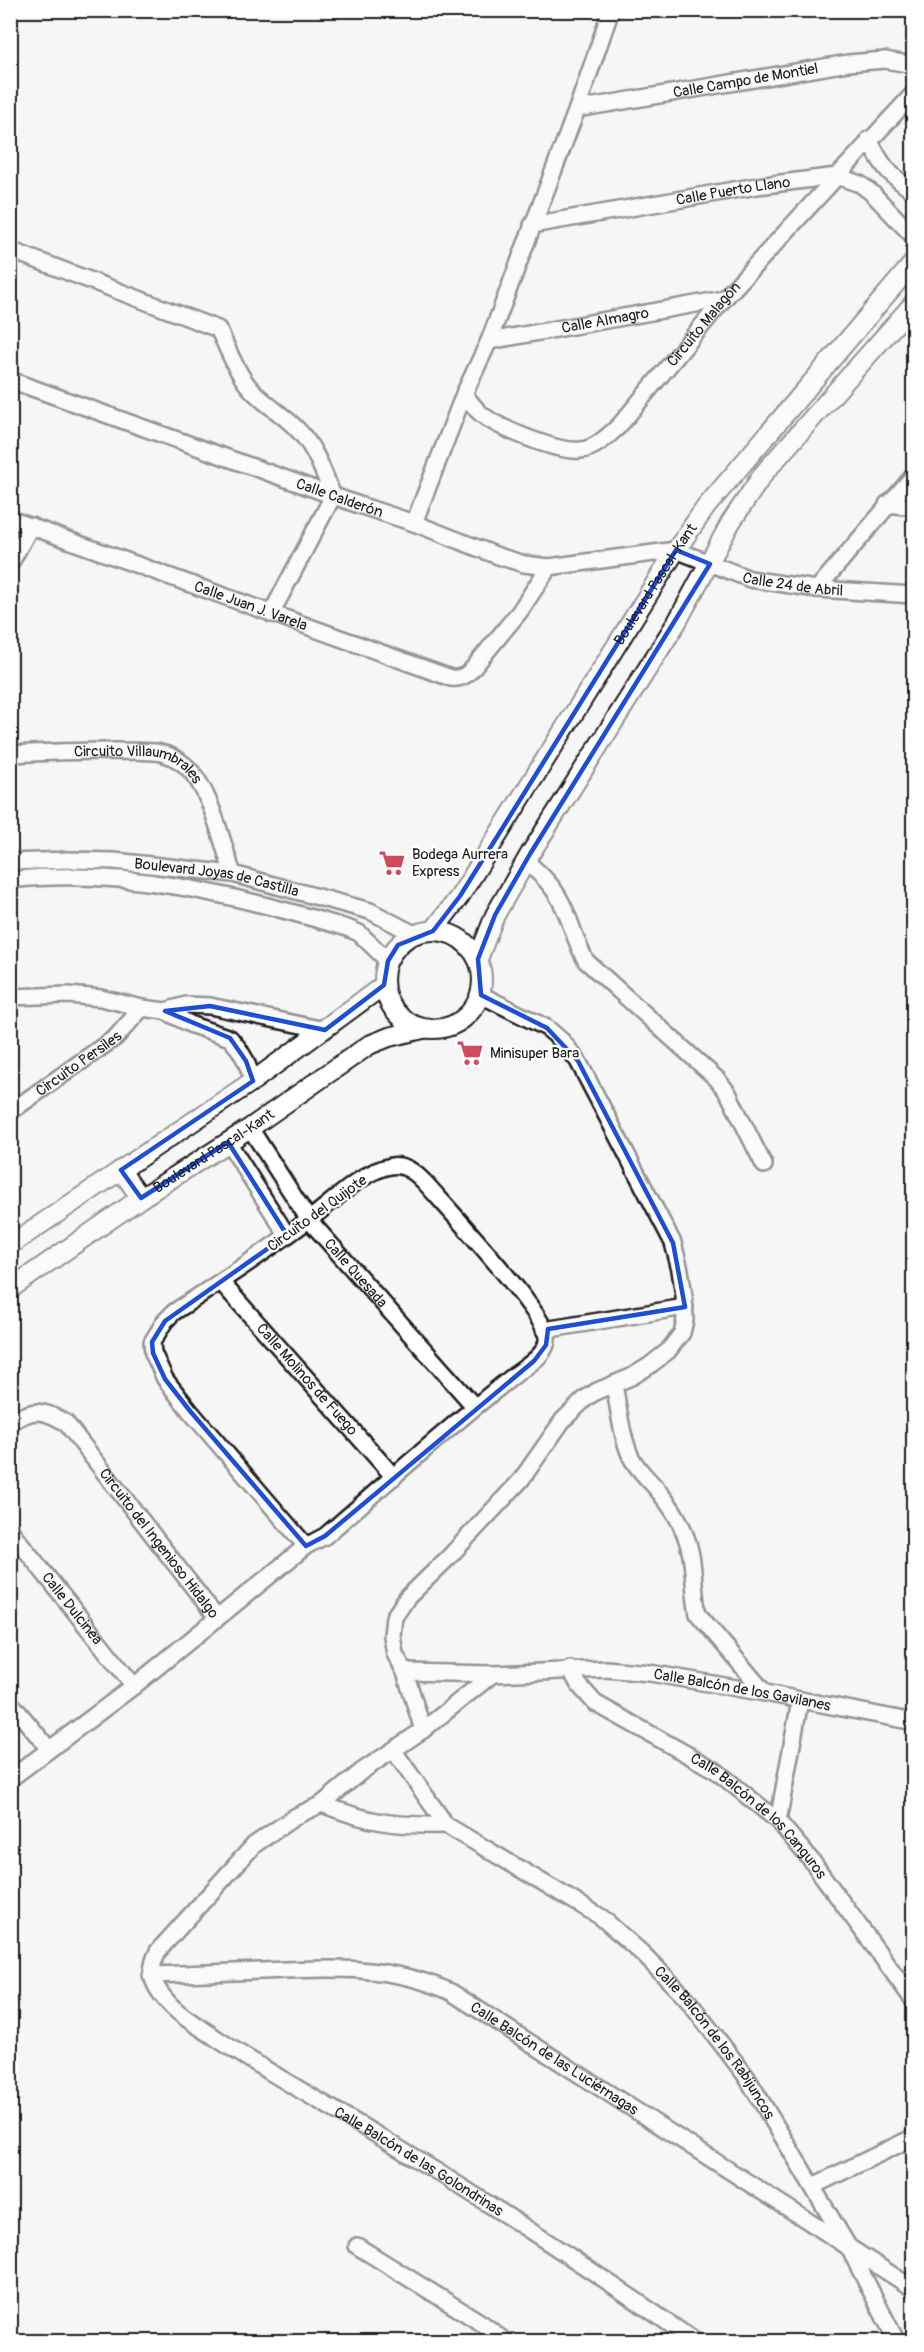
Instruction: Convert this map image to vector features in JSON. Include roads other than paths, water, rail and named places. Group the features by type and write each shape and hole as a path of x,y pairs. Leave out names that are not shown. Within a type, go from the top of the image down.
{"street":[{"path":"414,523 464,394 489,341 577,109 610,10"},
{"name":"Calle Campo de Montiel","path":"577,109 848,63 885,60 914,65"},
{"name":"Circuito Malagón","path":"464,394 480,413 541,444 566,451 583,450 605,438 619,426 724,300 869,139 898,112 914,93"},
{"path":"869,139 880,164 914,192"},
{"name":"Calle Puerto Llano","path":"532,225 757,186 837,176 860,184 872,192 914,237"},
{"path":"10,250 218,329 244,381 257,396 297,428 318,458 333,495 271,614"},
{"name":"Boulevard Pascal-Kant","path":"433,931 460,896 676,550 718,491 914,262"},
{"name":"Calle Almagro","path":"489,341 724,300"},
{"name":"Boulevard Pascal-Kant","path":"478,958 495,915 526,861 677,622 731,522 764,473 914,303"},
{"name":"Calle Calderón","path":"10,380 524,564 549,567 676,550"},
{"path":"817,589 914,475"},
{"path":"887,504 914,507"},
{"name":"Calle Juan J. Varela","path":"10,519 458,679 467,675 520,610 549,567"},
{"path":"10,564 31,526"},
{"name":"Calle 24 de Abril","path":"676,550 750,579 817,589 914,595"},
{"name":"Circuito Villaumbrales","path":"10,754 64,750 147,752 163,754 176,759 195,777 207,800 233,874"},
{"name":"Boulevard Joyas de Castilla","path":"10,862 114,861 233,874 370,910 414,934"},
{"path":"526,861 551,885 561,901 579,950 586,961 717,1079 728,1093 764,1165"},
{"name":"Boulevard Joyas de Castilla","path":"10,880 115,879 229,895 347,928 359,933 388,961"},
{"path":"433,931 451,934 467,944 478,958 483,977 481,995 472,1011 459,1023 442,1029 423,1029 404,1020 390,1005 384,985 388,961 398,945 414,934 433,931"},
{"path":"10,1245 253,1081 384,985"},
{"path":"10,997 68,995 101,998 165,1011 192,1025 230,1038 240,1049 253,1081"},
{"path":"423,1730 405,1672 395,1654 392,1636 394,1617 406,1598 448,1558 521,1480 563,1420 586,1398 649,1366 668,1351 682,1333 685,1307 680,1270 673,1243 578,1061 562,1041 547,1028 481,995"},
{"path":"165,1011 186,1005 210,1006 325,1030"},
{"name":"Circuito Persiles","path":"10,1112 116,1037 142,1008"},
{"name":"Boulevard Pascal-Kant","path":"10,1289 369,1045 389,1037 423,1029"},
{"name":"Calle Quesada","path":"250,1128 309,1220 474,1406"},
{"path":"228,1142 287,1235"},
{"name":"Circuito del Quijote","path":"306,1546 190,1412 165,1379 153,1353 152,1342 165,1320 374,1172 392,1165 404,1167 419,1176 515,1287 536,1314 544,1330"},
{"path":"122,1170 141,1198"},
{"name":"Calle Molinos de Fuego","path":"221,1282 394,1477"},
{"path":"217,1618 306,1546 325,1536 474,1406 534,1361 546,1345 547,1338 544,1330 685,1307"},
{"path":"614,1385 623,1436 632,1458 640,1472 660,1492 685,1533 693,1562 698,1614 765,1693"},
{"name":"Circuito del Ingenioso Hidalgo","path":"10,1423 22,1416 41,1411 66,1423 217,1618 134,1686 10,1779"},
{"name":"Calle Dulcinea","path":"10,1530 134,1686"},
{"name":"Calle Balcón de los Canguros","path":"570,1669 579,1685 596,1703 715,1770 778,1821 811,1860 914,2001"},
{"name":"Calle Balcón de los Gavilanes","path":"405,1672 493,1674 606,1669 650,1673 914,1722"},
{"path":"151,1975 152,1963 158,1951 254,1845 296,1816 322,1804 362,1771 423,1730 493,1674"},
{"path":"778,1821 800,1701"},
{"path":"10,1702 49,1749"},
{"name":"Calle Balcón de los Rabijuncos","path":"394,1750 446,1825 601,1917 644,1954 687,1998 746,2076 848,2246 897,2342"},
{"name":"Calle Balcón de los Rabijuncos","path":"322,1804 355,1818 386,1824 446,1825"},
{"name":"Calle Balcón de las Luciérnagas","path":"151,1975 355,1968 395,1973 428,1982 451,1992 914,2289"},
{"name":"Calle Balcón de las Golondrinas","path":"151,1975 165,1999 178,2012 253,2063 383,2139 612,2284 696,2342"},
{"path":"813,2186 914,2137"},
{"path":"357,2246 483,2324 506,2342"}],"place":[{"name":"Bodega Aurrera Express","path":"392,863"},
{"name":"Minisuper Bara","path":"470,1053"}]}
